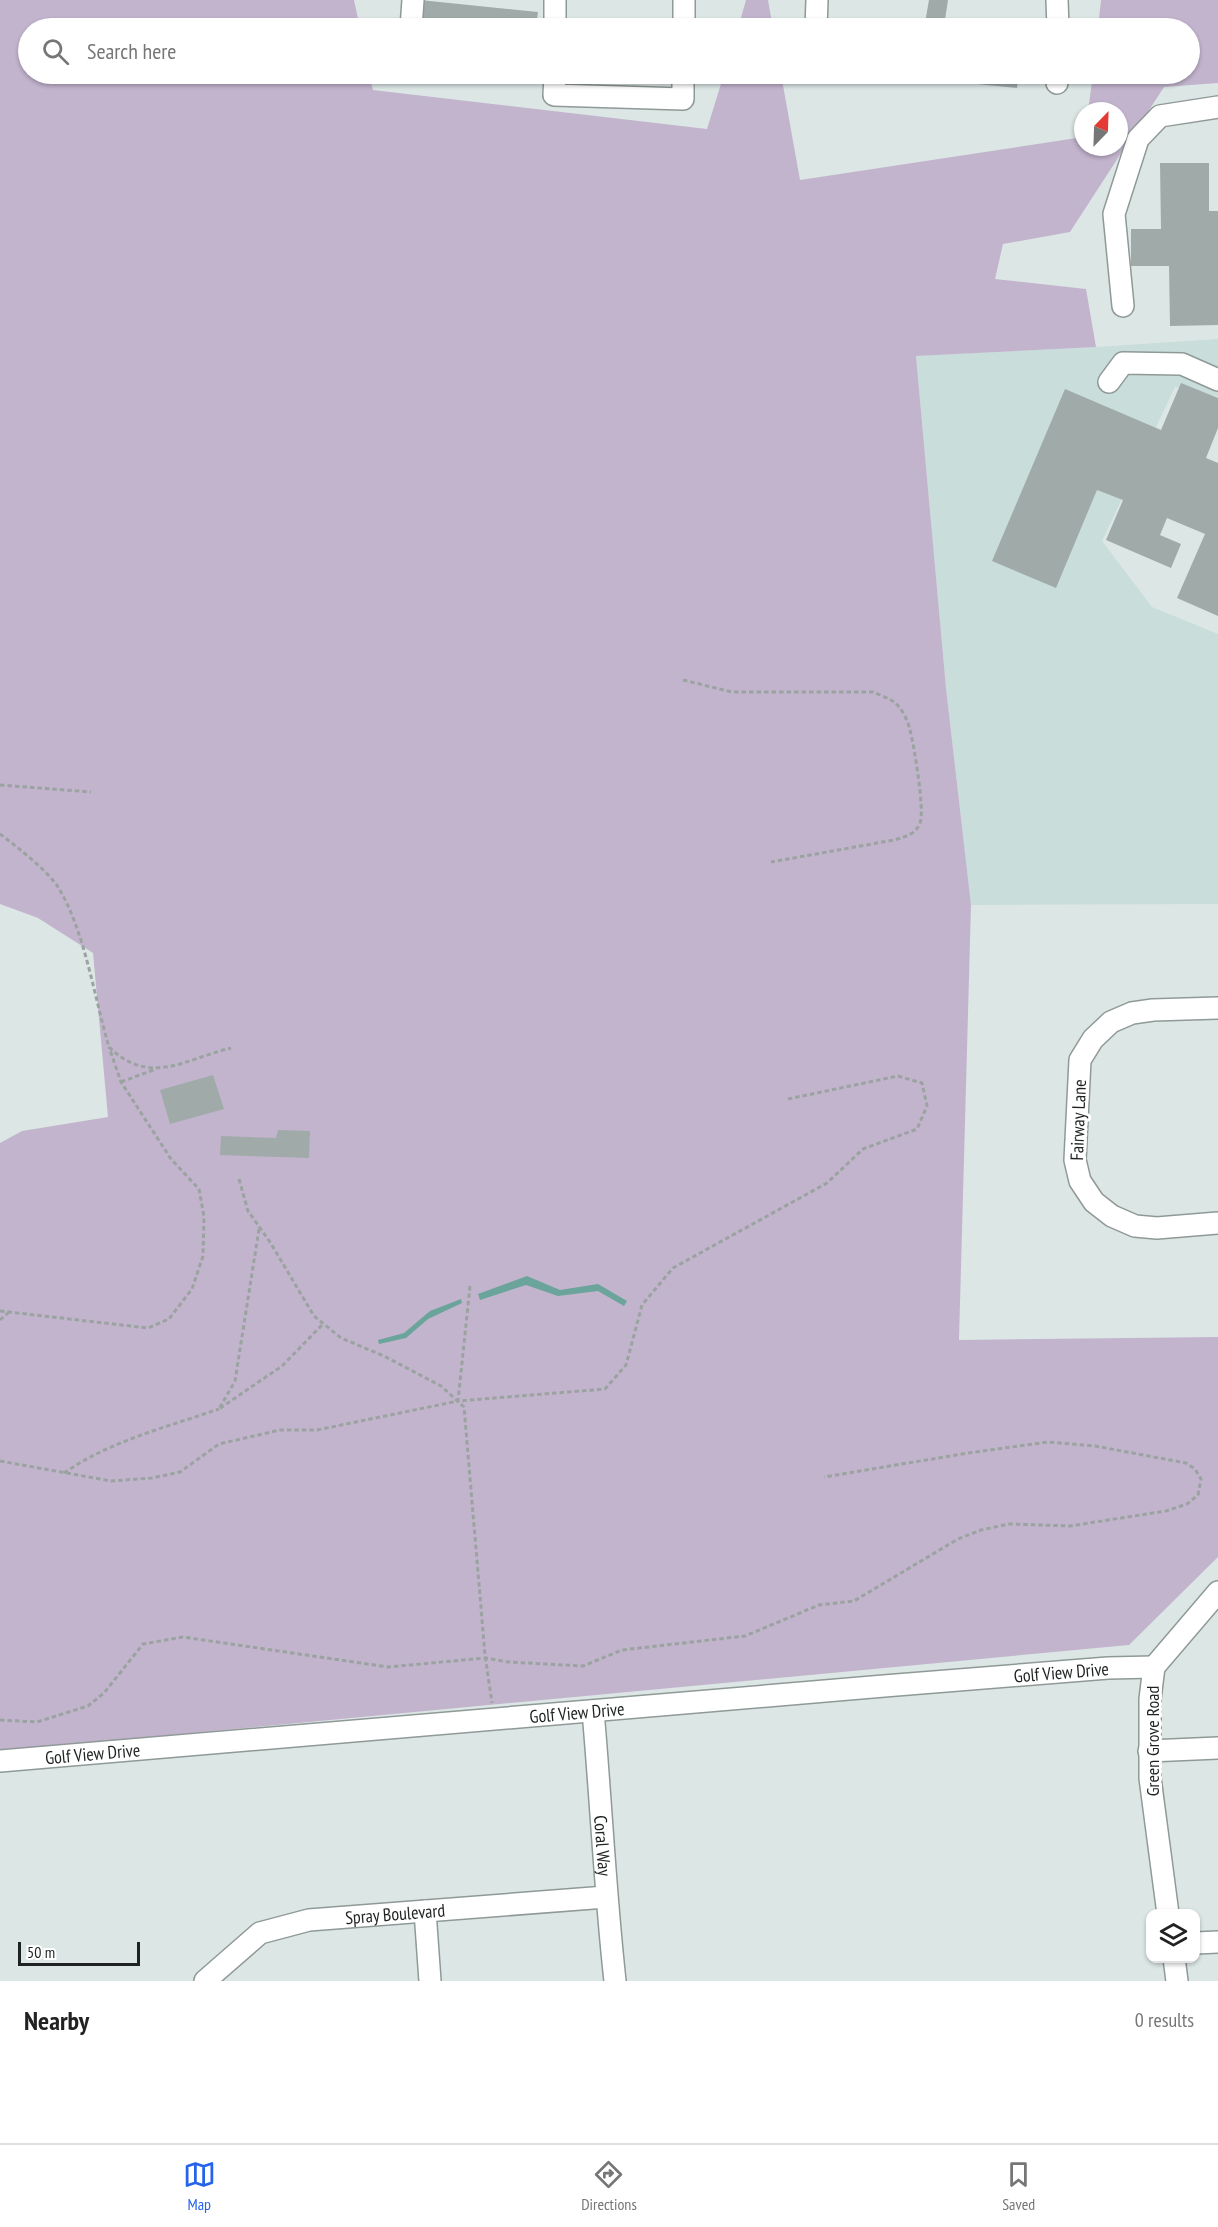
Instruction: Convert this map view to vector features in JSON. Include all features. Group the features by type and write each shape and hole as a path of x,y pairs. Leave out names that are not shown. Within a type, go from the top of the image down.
{"street":[{"path":"411,18 412,0"},
{"path":"555,0 555,18"},
{"path":"684,0 684,18"},
{"path":"816,18 817,0"},
{"path":"1057,0 1058,18"},
{"path":"555,84 554,95 683,99 683,84"},
{"path":"1123,306 1114,214 1138,139 1160,116 1218,107"},
{"path":"1109,382 1124,363 1182,364 1218,380"},
{"name":"Fairway Lane","path":"1218,1008 1132,1013 1111,1022 1093,1039 1080,1059 1075,1160 1080,1181 1094,1202 1112,1216 1135,1226 1157,1228 1218,1223"},
{"name":"Green Grove Road","path":"1167,1909 1154,1818 1149,1751 1150,1699 1154,1667 1218,1592"},
{"name":"Golf View Drive","path":"0,1761 1073,1671 1154,1667"},
{"name":"Coral Way","path":"593,1711 606,1897 615,1981"},
{"path":"1149,1751 1218,1748"},
{"name":"Spray Boulevard","path":"211,1979 235,1953 260,1934 309,1920 606,1897"},
{"path":"425,1911 430,1981"},
{"path":"1200,1943 1218,1942"},
{"path":"1175,1963 1177,1981"}],"path":[{"path":"683,680 732,692 873,692 894,702 903,713 910,729 922,810 920,823 915,831 906,837 894,840 771,862"},
{"path":"0,785 91,792"},
{"path":"0,834 21,850 58,886 76,927 108,1047 122,1082 171,1159 199,1189 204,1217 203,1256 192,1289 169,1319 148,1328 0,1311"},
{"path":"108,1047 119,1057 132,1064 157,1069 170,1068 231,1048"},
{"path":"122,1082 157,1069"},
{"path":"0,1461 111,1481 152,1478 180,1472 219,1444 280,1430 317,1430 458,1401 605,1389 626,1365 642,1305 672,1269 827,1183 863,1149 917,1129 927,1106 922,1083 898,1076 788,1099"},
{"path":"239,1179 248,1211 314,1316 341,1338 384,1356 441,1386 464,1407 485,1658 495,1719"},
{"path":"219,1409 235,1381 260,1228"},
{"path":"458,1401 470,1286"},
{"path":"0,1320 9,1312"},
{"path":"64,1473 86,1458 108,1448 219,1409 282,1366 323,1324"},
{"path":"0,1720 37,1722 87,1706 104,1693 142,1644 183,1637 388,1666 485,1658 508,1662 583,1666 622,1650 744,1636 819,1605 854,1601 958,1539 981,1530 1009,1524 1070,1526 1166,1511 1187,1504 1198,1495 1201,1479 1195,1469 1186,1463 1095,1446 1048,1442 824,1477"}],"shaded area":[{"path":"0,0 354,0 358,18 18,18 18,84 372,84 373,90 707,129 721,84 783,84 800,180 1074,138 1074,156 1119,156 1070,232 1003,244 995,279 1086,289 1096,347 916,356 946,688 971,905 959,1340 1218,1337 1218,1557 1129,1645 0,1751 0,1143 22,1131 108,1117 93,953 38,918 0,904"},
{"path":"746,0 768,0 771,18 741,18"},
{"path":"1101,0 1218,0 1218,83 1164,87 1128,143 1128,102 1089,102 1092,84 1200,84 1200,18 1099,18"},
{"path":"1218,339 1218,397 1175,387 1102,541 1152,607 1218,634 1218,904 971,905 946,688 916,356"},
{"path":"527,1276 560,1290 598,1284 627,1301 624,1306 598,1291 558,1296 526,1285 480,1300 478,1294"},
{"path":"461,1299 462,1303 428,1319 406,1338 379,1344 378,1340 404,1333 430,1311"}],"building":[{"path":"420,0 538,12 537,18 418,18"},
{"path":"929,0 948,0 945,18 926,18"},
{"path":"976,84 1018,84 1017,88"},
{"path":"1160,163 1209,163 1209,211 1218,211 1218,325 1170,326 1169,266 1131,266 1131,229 1161,229"},
{"path":"1181,383 1218,398 1218,428 1206,458 1218,463 1218,616 1177,598 1205,534 1167,518 1160,535 1181,544 1171,568 1106,540 1123,500 1097,490 1056,588 992,561 1065,389 1161,430"},
{"path":"213,1075 224,1109 170,1124 160,1090"},
{"path":"278,1130 310,1131 309,1158 220,1155 221,1136 276,1138"}]}
